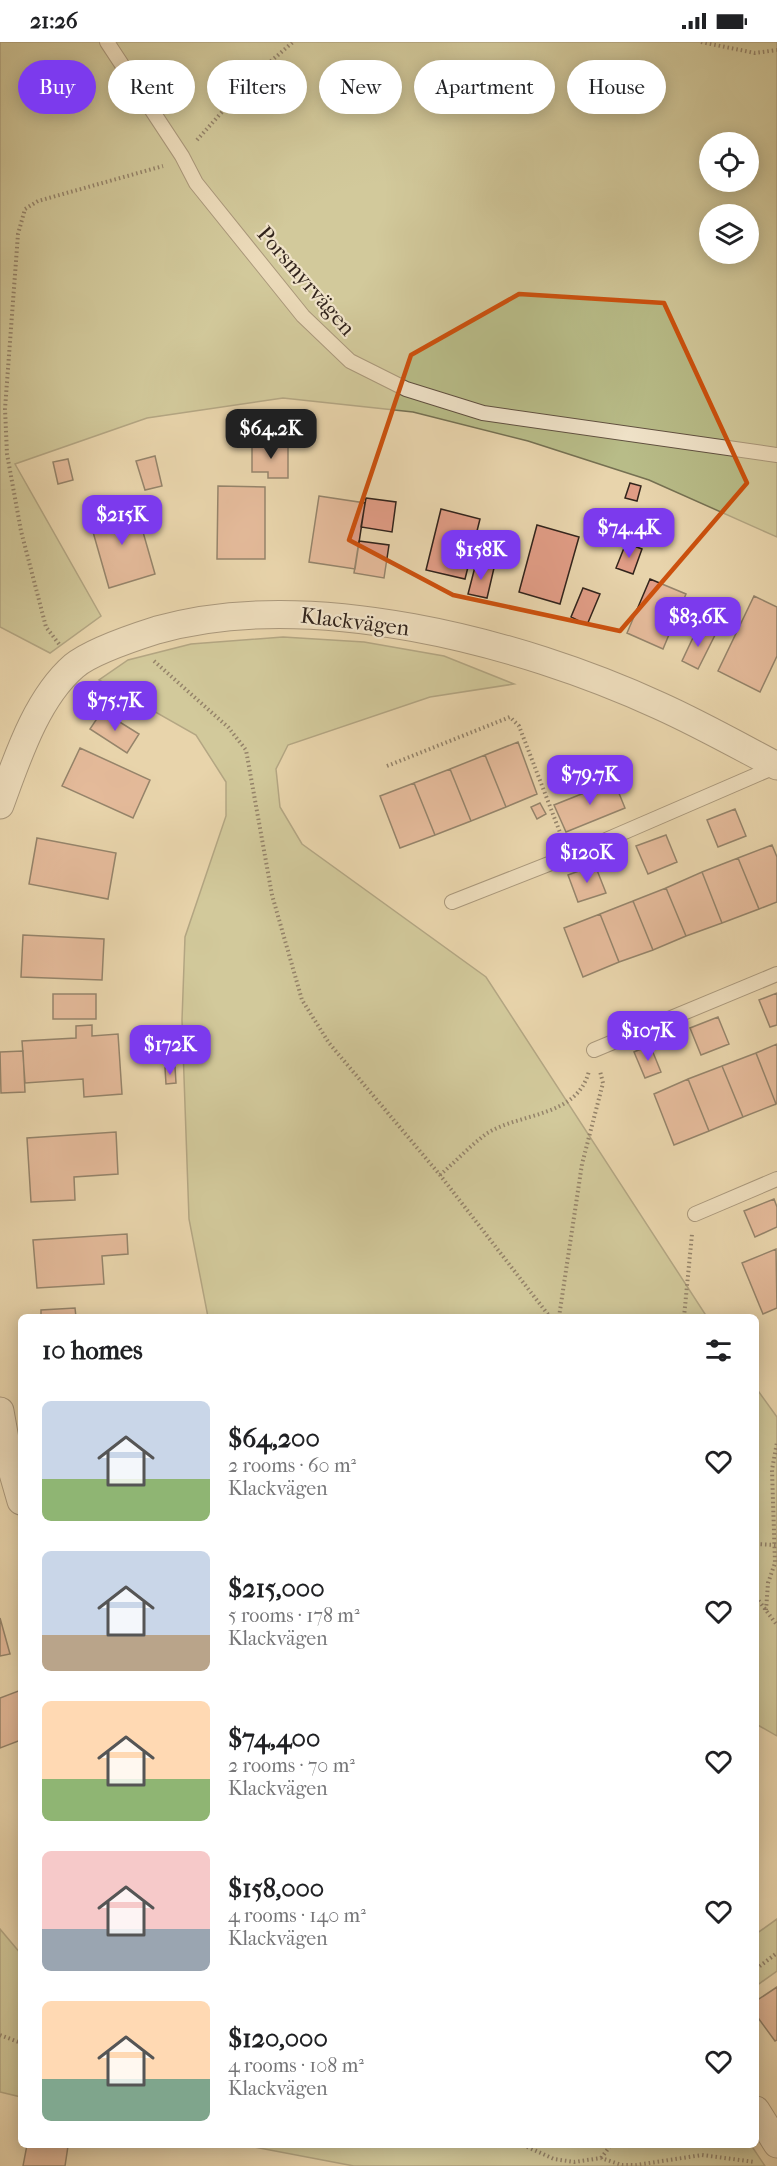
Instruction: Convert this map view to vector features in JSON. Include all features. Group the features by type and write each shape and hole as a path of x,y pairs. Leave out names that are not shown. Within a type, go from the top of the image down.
{"street":[{"name":"Klackvägen","path":"0,805 18,755 42,705 75,665 128,639 194,620 272,613 369,620 462,638 558,666 660,705 777,766"},
{"path":"0,1411 8,1456 18,1490"},
{"path":"759,2119 771,2153"}],"lane":[{"name":"Porsmyrvägen","path":"107,42 182,156 196,183 303,315 350,361 406,389 483,413 636,433 777,455"},
{"path":"452,902 569,856 777,766"},
{"path":"594,1050 777,974"},
{"path":"695,1214 777,1179"}],"path":[{"path":"75,665 46,627 21,531 7,454 5,409 18,234 25,209 38,201 156,169 182,156 213,125 255,75 293,42"},
{"path":"701,42 755,53 777,50"},
{"path":"128,639 228,726 246,750 272,895 302,1000 329,1043 440,1175 548,1314"},
{"path":"387,766 510,717 519,726 569,856"},
{"path":"440,1175 486,1134 518,1119 566,1105 587,1079 594,1050"},
{"path":"559,1314 582,1164 603,1083 594,1050"},
{"path":"684,1314 695,1214"},
{"path":"766,1610 768,1582 776,1563 772,1470 777,1442"},
{"path":"759,1544 776,1545"},
{"path":"759,1601 777,1625"},
{"path":"759,1967 777,1953"},
{"path":"0,2035 18,2042"},
{"path":"530,2148 554,2159 574,2162 601,2158 622,2165 702,2155 722,2159 771,2153"},
{"path":"601,2158 609,2148"}],"highlighted area":[{"path":"519,294 664,303 747,483 620,631 453,595 349,540 411,355"}],"green space":[{"path":"0,42 777,42 777,537 649,480 528,441 413,412 283,398 147,418 15,464 101,616 50,653 0,627"},
{"path":"283,637 364,642 444,656 514,684 430,697 288,745 276,769 280,807 302,844 486,977 705,1314 207,1314 189,1219 182,1020 185,937 226,816 226,782 196,735 99,680 128,660 191,644"},
{"path":"759,1392 777,1417 777,1736 759,1726"},
{"path":"777,1919 777,1971 759,1984 759,1932"},
{"path":"0,1929 18,1950 18,2096 0,2092"},
{"path":"259,2148 753,2148 765,2166 354,2166"}],"building":[{"path":"252,445 288,445 288,478 268,478 268,472 252,472"},
{"path":"155,456 162,486 145,490 136,461"},
{"path":"68,459 73,480 58,484 53,462"},
{"path":"630,483 641,486 637,501 625,498"},
{"path":"218,486 265,487 265,559 217,559"},
{"path":"319,496 365,503 355,569 309,562"},
{"path":"366,498 396,502 392,532 361,527"},
{"path":"135,504 155,574 109,588 89,518"},
{"path":"441,509 480,519 465,579 426,570"},
{"path":"537,525 579,537 560,604 519,592"},
{"path":"359,541 389,545 384,578 354,573"},
{"path":"626,543 642,549 633,574 616,568"},
{"path":"476,563 494,568 487,598 468,594"},
{"path":"650,579 686,594 663,649 627,633"},
{"path":"583,588 600,594 587,625 571,617"},
{"path":"754,596 777,607 777,656 760,692 718,671"},
{"path":"698,627 715,635 698,669 682,661"},
{"path":"102,711 139,734 127,753 90,729"},
{"path":"518,742 537,794 506,807 485,755"},
{"path":"80,748 150,780 133,818 62,786"},
{"path":"485,755 506,807 471,821 450,769"},
{"path":"450,769 471,821 435,835 414,783"},
{"path":"614,781 625,808 566,832 554,805"},
{"path":"414,783 435,835 400,848 380,796"},
{"path":"540,803 546,814 537,819 531,807"},
{"path":"735,809 746,836 718,847 707,820"},
{"path":"666,835 677,862 648,874 636,846"},
{"path":"37,838 116,853 108,899 29,884"},
{"path":"772,845 777,857 777,902 759,909 738,858"},
{"path":"738,858 759,909 722,923 702,872"},
{"path":"595,865 606,893 578,902 568,875"},
{"path":"702,872 722,923 686,936 666,888"},
{"path":"666,888 686,936 653,950 633,901"},
{"path":"633,901 653,950 619,962 600,914"},
{"path":"600,914 619,962 583,977 564,928"},
{"path":"23,935 104,939 102,980 21,977"},
{"path":"777,993 777,1025 770,1027 759,1000"},
{"path":"53,994 96,994 96,1019 53,1019"},
{"path":"718,1017 729,1044 701,1055 690,1028"},
{"path":"92,1025 92,1036 118,1034 122,1094 84,1097 83,1079 25,1083 22,1041 76,1038 76,1026"},
{"path":"777,1044 777,1103 776,1104 756,1053"},
{"path":"650,1045 661,1072 645,1078 634,1052"},
{"path":"23,1051 25,1092 1,1093 0,1052"},
{"path":"756,1053 776,1104 743,1117 722,1066"},
{"path":"722,1066 743,1117 709,1131 688,1079"},
{"path":"175,1067 176,1083 166,1084 165,1068"},
{"path":"688,1079 709,1131 674,1145 654,1094"},
{"path":"116,1132 118,1174 74,1177 75,1200 31,1202 27,1138"},
{"path":"774,1199 777,1207 777,1227 755,1237 744,1211"},
{"path":"127,1234 128,1254 102,1256 104,1284 37,1288 33,1240"},
{"path":"776,1249 777,1308 763,1314 742,1263"},
{"path":"75,1308 76,1314 41,1314 41,1310"},
{"path":"0,1618 10,1654 0,1656"},
{"path":"18,1691 18,1741 0,1748 0,1698"},
{"path":"777,1987 777,2040 775,2041 759,2019 759,1999"},
{"path":"26,2148 68,2148 65,2166 23,2166"}]}
